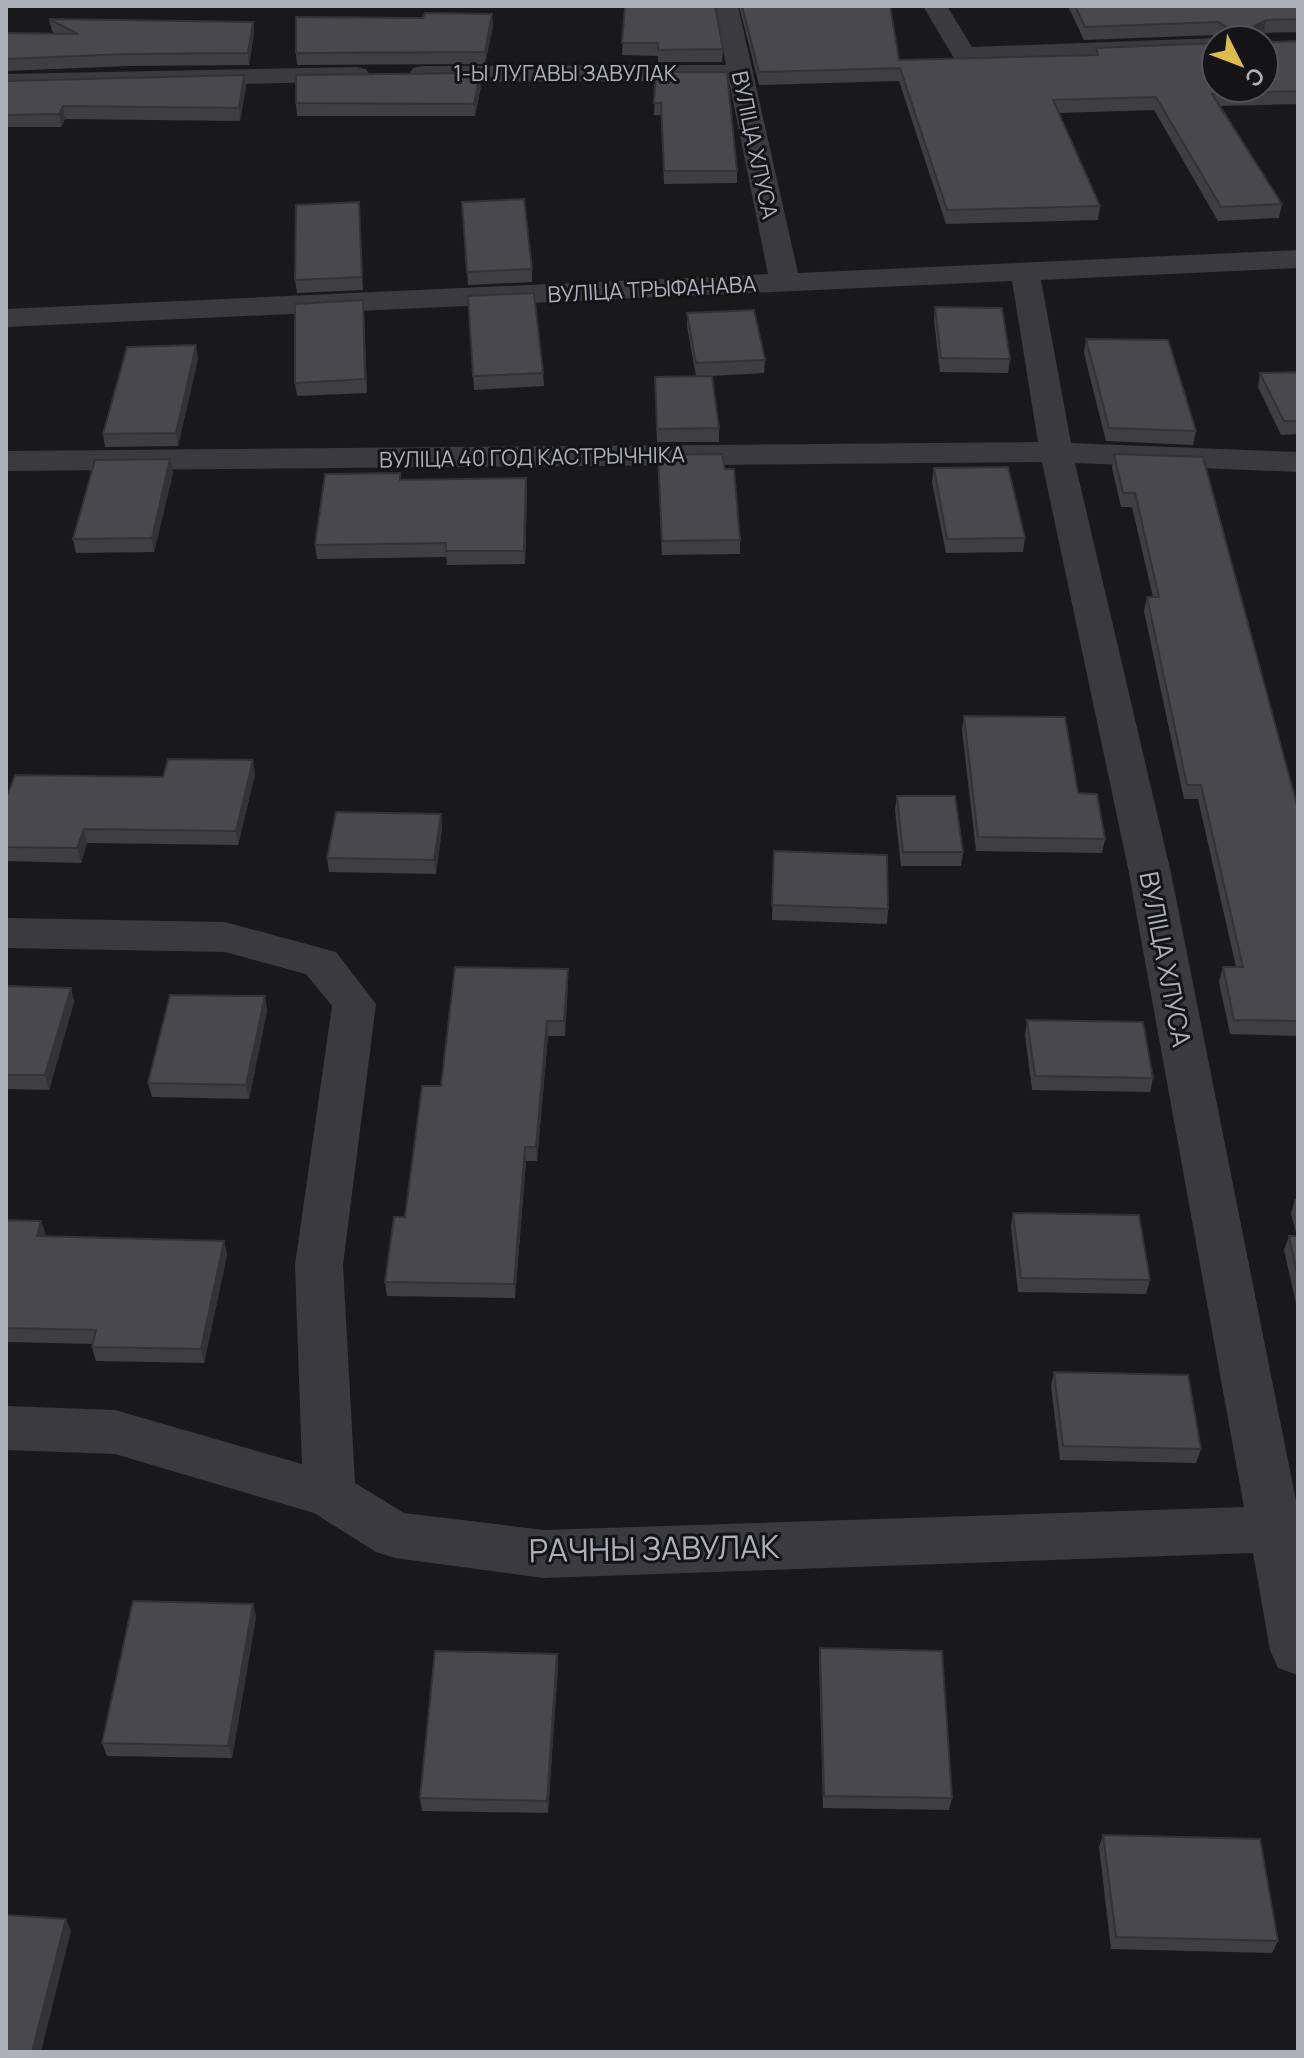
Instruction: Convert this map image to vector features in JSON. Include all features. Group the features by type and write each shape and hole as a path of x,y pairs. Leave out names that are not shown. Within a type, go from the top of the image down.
{"street":[{"name":"ВУЛІЦА ХЛУСА","path":"726,6 785,283"},
{"path":"935,6 964,55 1200,47"},
{"name":"1-Ы ЛУГАВЫ ЗАВУЛАК","path":"6,82 739,73"},
{"name":"ВУЛІЦА ТРЫФАНАВА","path":"6,318 1298,259"},
{"name":"ВУЛІЦА ХЛУСА","path":"1025,271 1031,321 1056,452 1150,873 1298,1650"},
{"name":"ВУЛІЦА 40 ГОД КАСТРЫЧНІКА","path":"6,461 1056,452 1298,462"},
{"path":"6,933 225,937 321,963 354,1004 319,1265 329,1495"},
{"name":"РАЧНЫ ЗАВУЛАК","path":"6,1428 115,1432 329,1495 395,1535 544,1554 1275,1529"}],"building":[{"path":"625,6 715,6 723,49 658,50 658,43 622,43"},
{"path":"742,6 890,6 899,60 1098,55 1096,48 1200,44 1200,104 1218,104 1282,204 1221,207 1156,97 1053,100 1100,206 947,210 900,68 759,72"},
{"path":"1075,6 1298,6 1298,19 1266,20 1258,24 1218,22 1085,27"},
{"path":"425,13 492,14 485,52 296,53 296,17 423,18"},
{"path":"49,19 253,22 248,53 6,59 6,33 78,34"},
{"path":"1298,41 1298,91 1280,92 1280,42"},
{"path":"656,72 727,72 737,171 664,171 661,103 654,103"},
{"path":"480,73 474,104 296,103 296,75"},
{"path":"244,75 239,108 63,106 59,114 6,115 6,81"},
{"path":"524,199 532,269 467,272 462,202"},
{"path":"359,202 362,277 295,280 296,205"},
{"path":"534,293 543,373 473,376 468,296"},
{"path":"363,300 365,379 295,383 295,304"},
{"path":"935,307 1002,308 1010,359 941,358"},
{"path":"754,310 765,360 696,363 687,313"},
{"path":"1086,339 1168,340 1196,431 1109,428"},
{"path":"196,345 176,433 103,434 127,347"},
{"path":"1298,372 1298,421 1284,421 1260,373"},
{"path":"712,376 719,428 657,429 655,377"},
{"path":"722,454 725,469 734,469 740,540 662,541 658,455"},
{"path":"1114,454 1203,457 1298,809 1298,1021 1234,1020 1223,967 1243,967 1201,785 1187,785 1147,597 1159,597 1135,493 1123,493"},
{"path":"170,459 152,538 73,539 95,460"},
{"path":"1008,467 1025,538 947,539 934,468"},
{"path":"400,473 400,480 526,478 524,551 446,551 446,543 315,545 325,474"},
{"path":"964,716 1065,717 1078,793 1097,794 1105,839 978,837"},
{"path":"168,759 253,760 236,831 84,829 77,848 6,847 6,794 15,775 163,777"},
{"path":"897,796 955,796 963,852 903,852"},
{"path":"336,812 441,814 434,860 327,858"},
{"path":"774,851 887,855 888,909 772,905"},
{"path":"455,967 568,969 564,1021 547,1021 536,1147 525,1147 514,1284 385,1282 394,1217 405,1217 422,1086 441,1086"},
{"path":"6,986 71,988 45,1075 6,1075"},
{"path":"170,995 265,996 246,1085 148,1083"},
{"path":"1027,1020 1143,1022 1153,1078 1035,1076"},
{"path":"1013,1213 1139,1215 1150,1280 1021,1278"},
{"path":"6,1220 41,1221 37,1236 224,1241 201,1349 92,1347 96,1330 6,1328"},
{"path":"1289,1236 1298,1236 1298,1278"},
{"path":"1054,1372 1188,1375 1201,1449 1063,1446"},
{"path":"133,1601 253,1604 228,1746 102,1743"},
{"path":"820,1648 942,1651 952,1798 824,1796"},
{"path":"435,1651 557,1654 547,1801 420,1798"},
{"path":"1103,1835 1260,1839 1278,1941 1116,1937"},
{"path":"6,1915 66,1919 32,2052 6,2052"}]}
